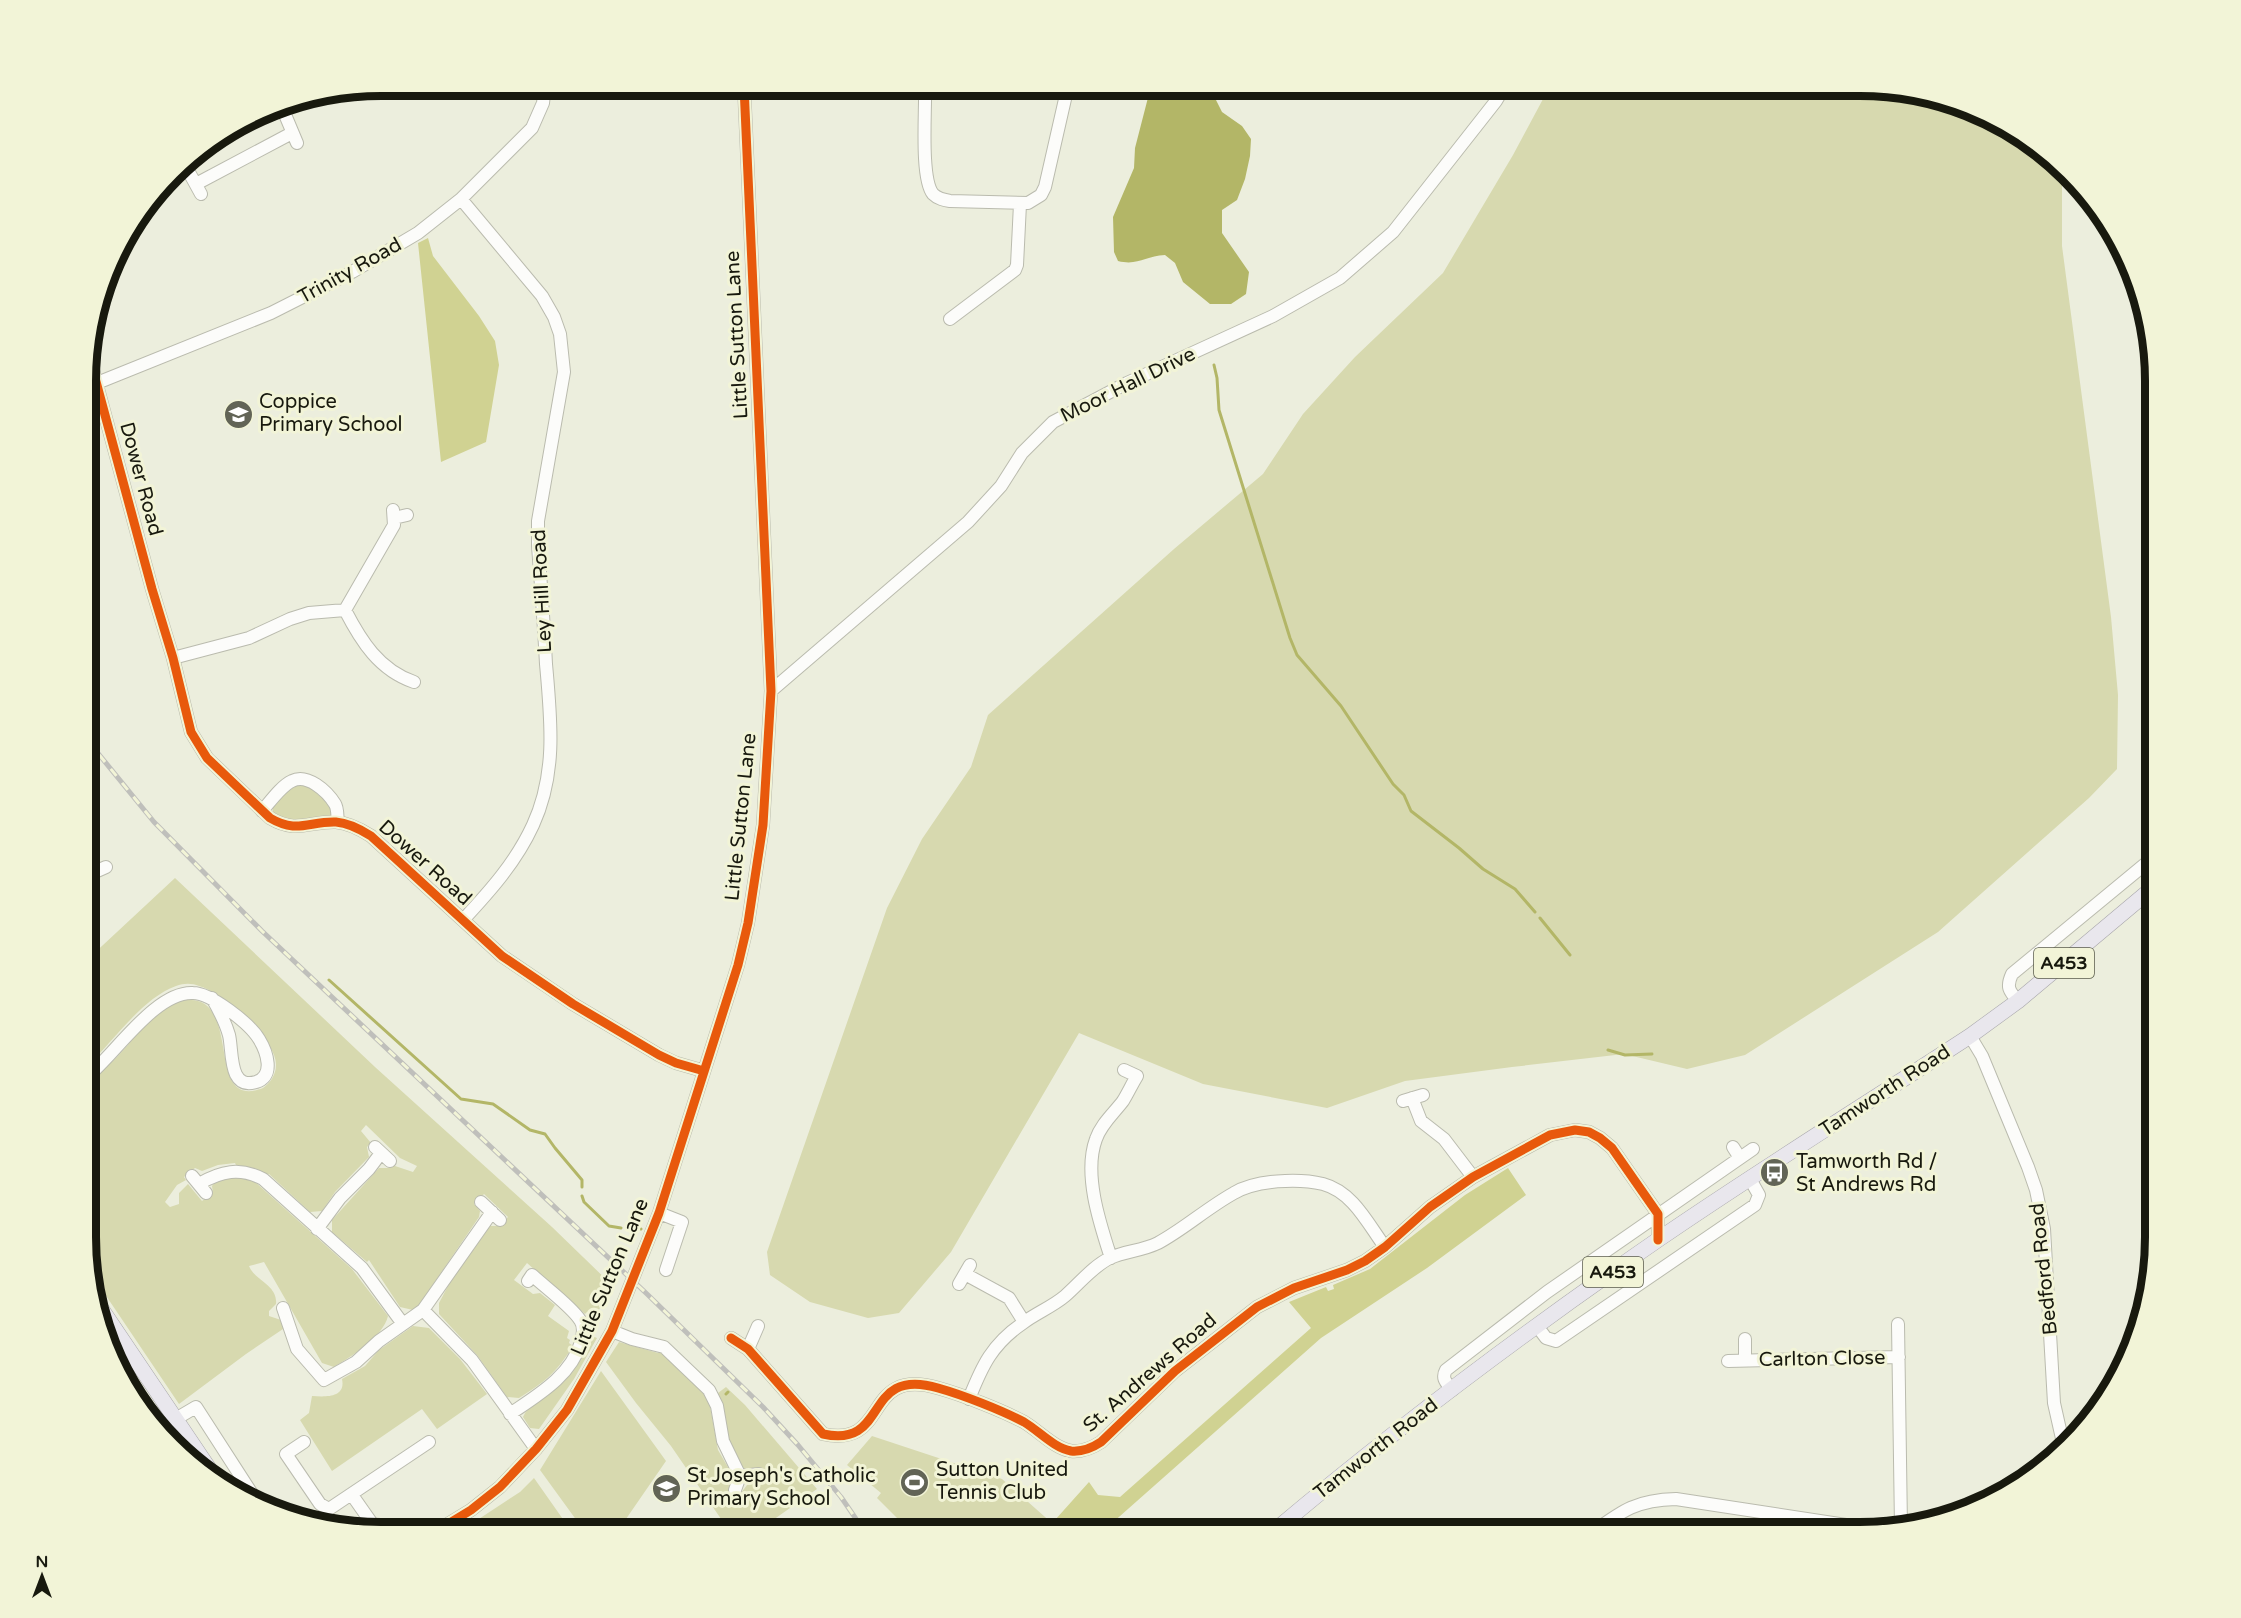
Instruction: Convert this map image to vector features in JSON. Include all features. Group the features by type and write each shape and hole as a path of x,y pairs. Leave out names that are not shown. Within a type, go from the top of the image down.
{"main road":[{"name":"Tamworth Road","path":"1285,1522 1333,1482 1537,1326 1683,1223 1970,1036 2018,1001 2145,894"},
{"path":"113,1334 168,1423 186,1444"}],"street":[{"name":"Trinity Road","path":"97,383 271,313 313,293 418,232 461,199 532,128 544,96"},
{"name":"Little Sutton Lane","path":"451,1522 500,1487 536,1449 567,1410 612,1331 659,1213 738,965 757,871 763,825 771,691 744,96"},
{"path":"926,96 926,178 934,195 950,201 1020,204 1035,200 1045,187 1066,96"},
{"name":"Moor Hall Drive","path":"771,691 968,522 1000,486 1022,453 1053,422 1126,383 1273,316 1340,278 1393,232 1499,96"},
{"path":"195,184 295,138 284,113"},
{"name":"Ley Hill Road","path":"461,199 542,296 554,317 560,334 564,372 538,521 552,734 550,766 541,804 519,853 492,889 463,920"},
{"path":"950,320 1015,270 1020,204"},
{"name":"Dower Road","path":"96,380 152,589 173,658 186,716 197,745 207,758 262,811 280,824 294,828 338,822 349,824 371,836 524,972 659,1055 676,1063 704,1071"},
{"path":"345,610 394,525 394,514 407,515"},
{"path":"173,658 249,638 309,613 345,610"},
{"path":"345,610 364,646 380,663 406,683"},
{"path":"262,811 290,781 304,779 325,792 336,806 338,822"},
{"path":"2018,1001 2008,990 2012,974 2145,864"},
{"path":"96,871 106,867"},
{"path":"96,1068 153,1010 168,999 194,992 212,998 259,1039 269,1065 268,1072 260,1080 250,1083 240,1080 234,1073 230,1038 224,1018 212,998"},
{"name":"Bedford Road","path":"1970,1036 1982,1056 2036,1190 2047,1253 2054,1403 2061,1438"},
{"path":"1111,1258 1093,1196 1093,1150 1102,1126 1125,1098 1137,1076 1124,1070"},
{"path":"1412,1098 1421,1121 1444,1139 1473,1177"},
{"name":"St. Andrews Road","path":"730,1338 747,1349 823,1434 850,1435 862,1430 871,1420 884,1396 892,1390 913,1384 938,1388 1022,1421 1060,1447 1070,1451 1091,1448 1113,1432 1175,1371 1257,1307 1294,1288 1347,1270 1385,1247 1430,1207 1473,1177 1550,1135 1569,1130 1589,1132 1600,1138 1612,1148 1658,1214"},
{"name":"Tamworth Road","path":"1452,1390 1444,1379 1443,1374 1446,1370 1547,1292 1658,1214 1737,1152 1754,1149"},
{"path":"317,1229 340,1198 382,1154"},
{"path":"199,1184 223,1172 250,1173 263,1179 362,1268 403,1324"},
{"path":"1537,1326 1546,1338 1556,1341 1755,1205 1759,1196 1750,1179"},
{"path":"969,1400 987,1358 1004,1338 1024,1322 1064,1297 1111,1258 1157,1243 1236,1191 1267,1183 1288,1181 1311,1181 1337,1189 1347,1196 1385,1247"},
{"path":"283,1308 297,1349 324,1380 356,1362 379,1341 423,1310 496,1216 481,1202"},
{"name":"Little Sutton Lane","path":"659,1213 682,1222 666,1270"},
{"path":"1658,1240 1658,1214 1683,1223"},
{"path":"965,1274 1009,1298 1024,1322"},
{"path":"510,1413 560,1378 573,1360 584,1330 580,1318 532,1275 528,1281"},
{"path":"423,1310 472,1360 536,1449"},
{"name":"Carlton Close","path":"1898,1324 1901,1519"},
{"path":"747,1349 758,1326"},
{"path":"612,1331 664,1347 709,1390 717,1406 723,1441 740,1476 735,1491"},
{"name":"Carlton Close","path":"1745,1340 1745,1360"},
{"name":"Carlton Close","path":"1728,1361 1899,1357"},
{"path":"168,1423 196,1407 249,1490"},
{"path":"304,1442 286,1454 320,1504 329,1509 429,1442"},
{"path":"740,1476 759,1474"},
{"path":"352,1495 371,1521"},
{"path":"1607,1522 1626,1508 1654,1500 1676,1499 1826,1522"}],"shaded area":[{"path":"1148,96 1214,96 1222,112 1242,126 1251,139 1250,156 1237,200 1222,210 1222,233 1249,272 1246,294 1231,304 1210,304 1183,282 1175,263 1165,255 1136,262 1118,261 1114,252 1113,217 1134,168 1135,148"},
{"path":"1545,96 1860,96 1915,101 1951,111 1986,125 2033,155 2065,184 2062,183 2062,246 2111,617 2118,695 2117,769 2089,798 1938,932 1745,1055 1687,1069 1624,1054 1512,1067 1405,1081 1327,1108 1203,1084 1079,1033 951,1252 899,1313 868,1318 810,1302 770,1275 767,1252 887,908 922,839 971,767 988,715 1174,549 1263,474 1303,414 1355,357 1443,273 1513,155"},
{"path":"428,238 433,256 479,316 495,341 499,365 486,442 441,462 418,243"},
{"path":"293,784 307,784 332,804 332,815 294,823 273,814 273,806"},
{"path":"175,878 375,1067 552,1227 614,1287 594,1317 587,1312 585,1314 527,1263 514,1280 533,1294 540,1293 555,1305 548,1316 569,1331 567,1338 573,1346 556,1370 519,1398 507,1397 477,1355 439,1314 439,1303 449,1284 490,1226 499,1226 508,1217 484,1194 474,1204 480,1211 479,1217 419,1305 413,1310 400,1307 369,1260 367,1262 332,1232 332,1220 379,1168 388,1168 392,1165 413,1172 417,1166 400,1158 366,1125 361,1131 371,1143 367,1147 369,1157 335,1192 322,1211 310,1212 269,1174 235,1163 218,1165 202,1171 195,1168 184,1177 186,1180 177,1185 165,1202 170,1207 179,1204 179,1193 188,1184 202,1201 213,1193 212,1186 216,1182 226,1178 254,1181 352,1269 388,1316 385,1324 366,1345 334,1367 322,1363 264,1262 249,1266 256,1276 270,1288 276,1298 276,1304 269,1311 269,1316 281,1320 286,1327 179,1404 100,1287 96,1237 96,1077 158,1013 174,1002 184,1000 201,1002 212,1011 218,1025 229,1074 236,1086 246,1091 263,1088 272,1078 276,1065 268,1043 246,1018 221,997 209,990 188,984 176,986 151,1000 96,1057 96,952"},
{"path":"1508,1168 1526,1195 1427,1268 1321,1338 1113,1522 1058,1522 1055,1520 1089,1482 1098,1495 1120,1497 1311,1328 1289,1302 1326,1287 1328,1291 1334,1289 1333,1285 1370,1269 1465,1195"},
{"path":"413,1326 429,1328 460,1359 487,1394 437,1429 422,1409 332,1471 300,1420 309,1413 312,1396 329,1396 338,1393 341,1390 342,1379 365,1366 379,1350"},
{"path":"587,1334 597,1338 574,1379 539,1429 530,1428 523,1417 525,1413"},
{"path":"619,1342 658,1353 660,1350 708,1395 718,1450 729,1469 732,1469 739,1492 741,1493 747,1485 755,1481 749,1471 741,1467 729,1447 718,1393 726,1387 745,1405 817,1489 770,1522 723,1522 671,1446 606,1362"},
{"path":"601,1371 666,1461 624,1522 578,1522 540,1470"},
{"name":"Sutton United Tennis Club","path":"872,1436 1002,1479 1051,1522 901,1522 877,1498 881,1493 847,1465"},
{"path":"534,1478 565,1522 474,1522 520,1492"}],"waterway":[{"path":"1214,365 1219,410 1297,655 1341,706 1393,784 1404,795 1411,811 1483,869 1515,889 1535,912"},
{"path":"1540,918 1570,955"},
{"path":"329,980 461,1099 493,1104 530,1130 545,1134 582,1180 582,1187"},
{"path":"1608,1050 1625,1055 1652,1054"},
{"path":"582,1196 584,1202 609,1226 621,1228"},
{"path":"634,1228 641,1229"}],"railway":[{"path":"96,751 154,822 262,931 647,1294 763,1407 798,1445 841,1497 858,1522"}],"cycle path":[{"path":"451,1522 500,1487 536,1449 567,1410 612,1331 659,1213 738,965 748,923 763,825 771,691 744,96"},
{"path":"96,382 173,658 191,732 207,758 270,818 279,823 303,826 336,822 354,827 371,836 502,956 573,1004 659,1055 676,1063 704,1071"},
{"path":"731,1338 748,1349 823,1434 844,1435 859,1430 886,1397 897,1388 914,1384 938,1388 982,1403 1024,1422 1065,1449 1079,1451 1101,1442 1175,1371 1257,1307 1294,1288 1347,1270 1365,1261 1385,1247 1430,1207 1473,1177 1550,1135 1575,1130 1589,1132 1612,1148 1658,1214 1658,1240"}],"place":[{"name":"Coppice Primary School","path":"238,414"},
{"name":"Tamworth Rd / St Andrews Rd","path":"1775,1173"},
{"name":"Sutton United Tennis Club","path":"915,1482"},
{"name":"St Joseph's Catholic Primary School","path":"666,1488"}]}
